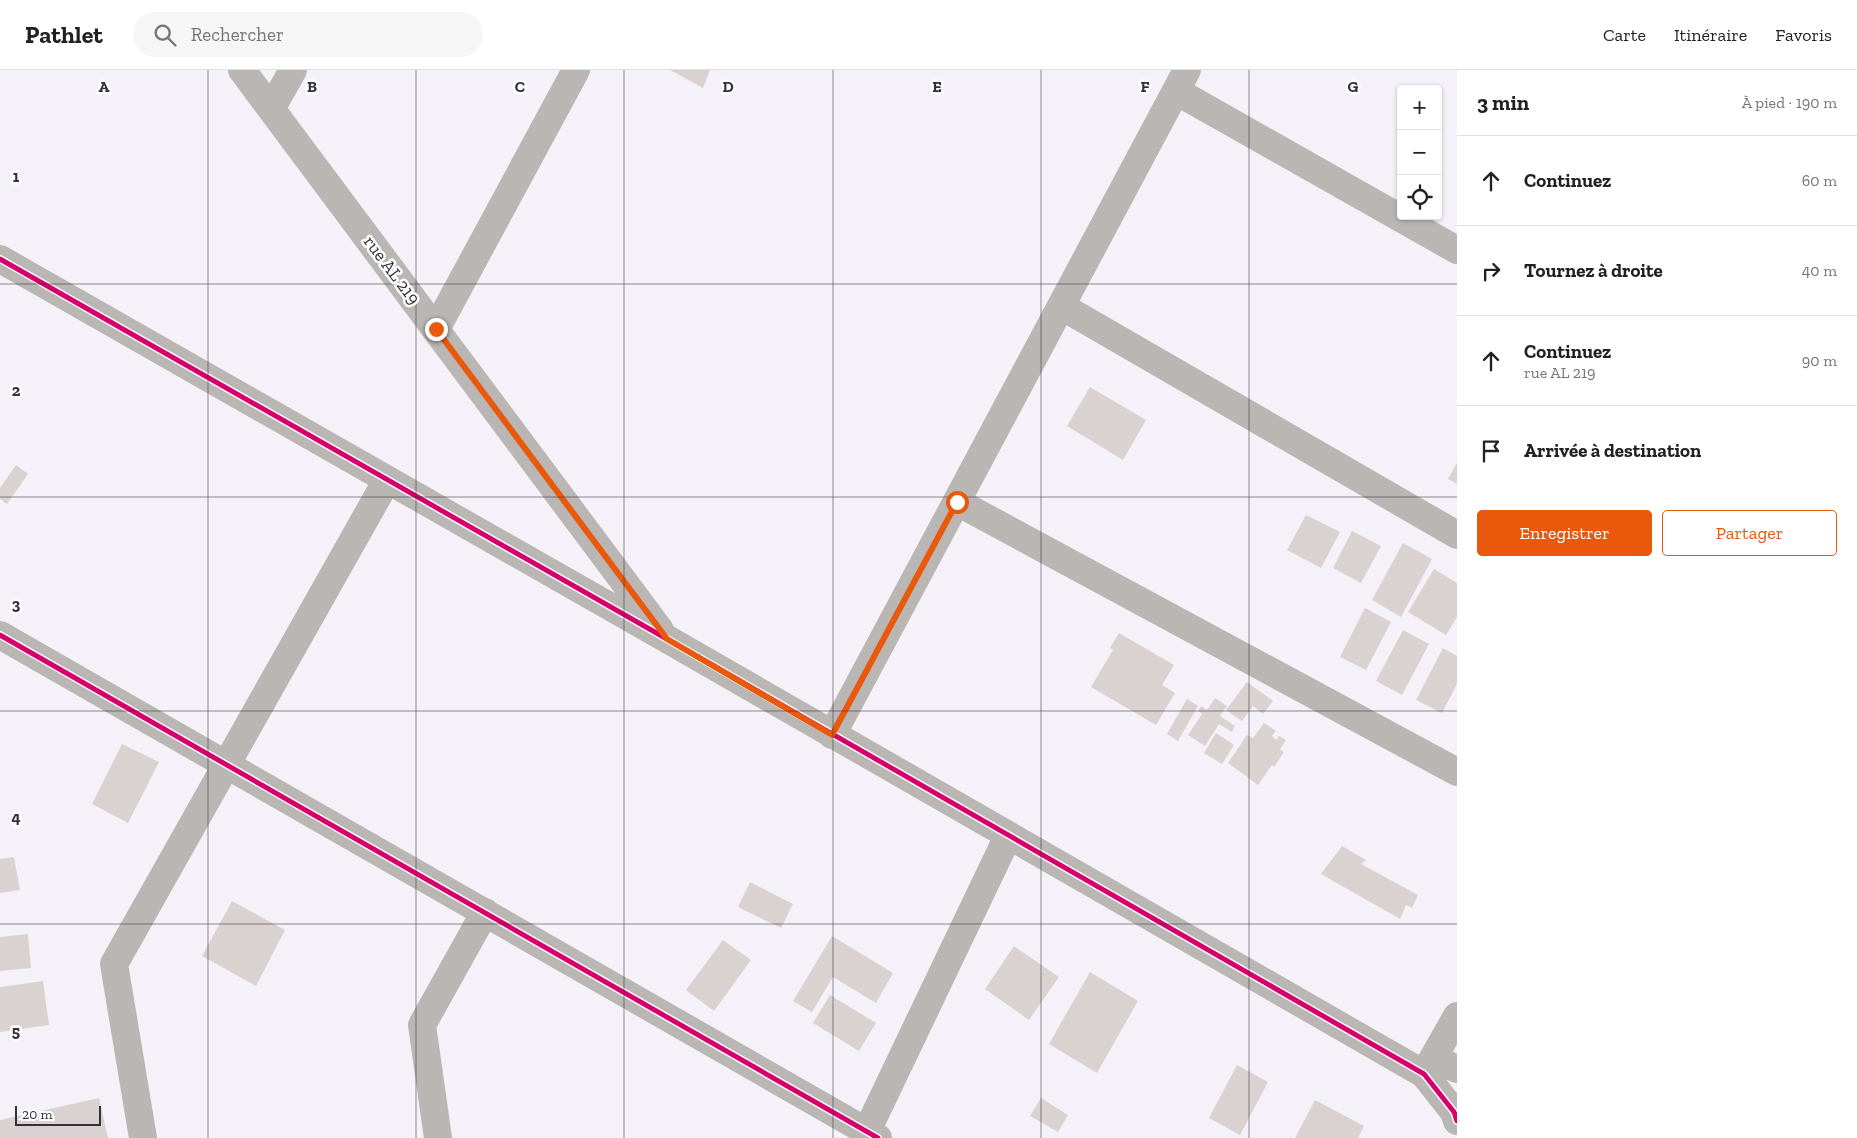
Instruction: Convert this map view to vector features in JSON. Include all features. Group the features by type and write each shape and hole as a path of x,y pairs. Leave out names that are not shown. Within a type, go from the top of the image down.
{"street":[{"name":"rue AL 219","path":"242,70 667,639"},
{"path":"271,109 293,70"},
{"path":"436,329 576,70"},
{"path":"832,735 1182,81 1457,250"},
{"path":"0,259 667,639 1008,836 1438,1067"},
{"path":"1061,306 1457,535"},
{"path":"143,1138 114,964 387,480"},
{"path":"957,502 1457,772"},
{"path":"0,635 872,1135 1008,836"},
{"path":"438,1138 422,1025 485,912"},
{"path":"1457,1016 1438,1067 1457,1121"}],"building":[{"path":"670,70 710,70 703,88"},
{"path":"1090,387 1146,420 1123,460 1067,426"},
{"path":"1457,463 1457,484 1448,479"},
{"path":"16,465 28,474 7,504 0,499 0,488"},
{"path":"1306,515 1340,532 1321,568 1287,550"},
{"path":"1352,531 1381,546 1361,583 1333,568"},
{"path":"1403,543 1432,559 1401,617 1372,600"},
{"path":"1434,569 1457,583 1457,617 1446,635 1408,612"},
{"path":"1365,608 1391,622 1366,670 1340,657"},
{"path":"1403,630 1429,644 1402,695 1376,681"},
{"path":"1119,633 1174,665 1162,685 1175,693 1156,725 1091,687 1113,650 1110,648"},
{"path":"1443,648 1457,656 1457,684 1442,713 1416,700"},
{"path":"1247,682 1273,701 1263,714 1253,706 1242,721 1226,710"},
{"path":"1215,698 1227,706 1220,716 1235,726 1232,732 1219,724 1205,746 1188,735 1202,714 1198,711 1201,706 1207,710"},
{"path":"1187,699 1198,706 1178,741 1167,734"},
{"path":"1264,723 1276,731 1272,736 1276,740 1279,736 1286,740 1280,749 1284,752 1258,785 1228,763 1247,735 1253,738"},
{"path":"1216,733 1234,745 1222,764 1204,753"},
{"path":"122,744 159,762 128,823 92,804"},
{"path":"1342,846 1366,860 1361,864 1418,895 1412,908 1406,905 1400,919 1321,874"},
{"path":"14,857 20,890 0,893 0,859"},
{"path":"750,882 793,904 781,928 738,907"},
{"path":"232,901 285,930 256,986 202,956"},
{"path":"28,934 31,968 0,971 0,937"},
{"path":"832,936 893,973 876,1003 833,977 812,1012 793,1001"},
{"path":"723,940 751,960 714,1011 686,990"},
{"path":"1014,946 1059,977 1029,1020 985,989"},
{"path":"1090,972 1138,1001 1097,1073 1049,1044"},
{"path":"43,981 49,1025 0,1032 0,987"},
{"path":"830,995 876,1023 859,1051 813,1023"},
{"path":"1237,1065 1268,1082 1240,1135 1209,1118"},
{"path":"99,1098 108,1138 0,1138 0,1120"},
{"path":"1041,1098 1068,1115 1058,1132 1030,1116"},
{"path":"1315,1100 1364,1126 1358,1138 1295,1138"}],"cycle path":[{"path":"0,259 667,639 1424,1074 1454,1112 1457,1121"},
{"path":"0,635 878,1138"}],"route":[{"path":"436,329 667,639 832,735 957,502"}]}
